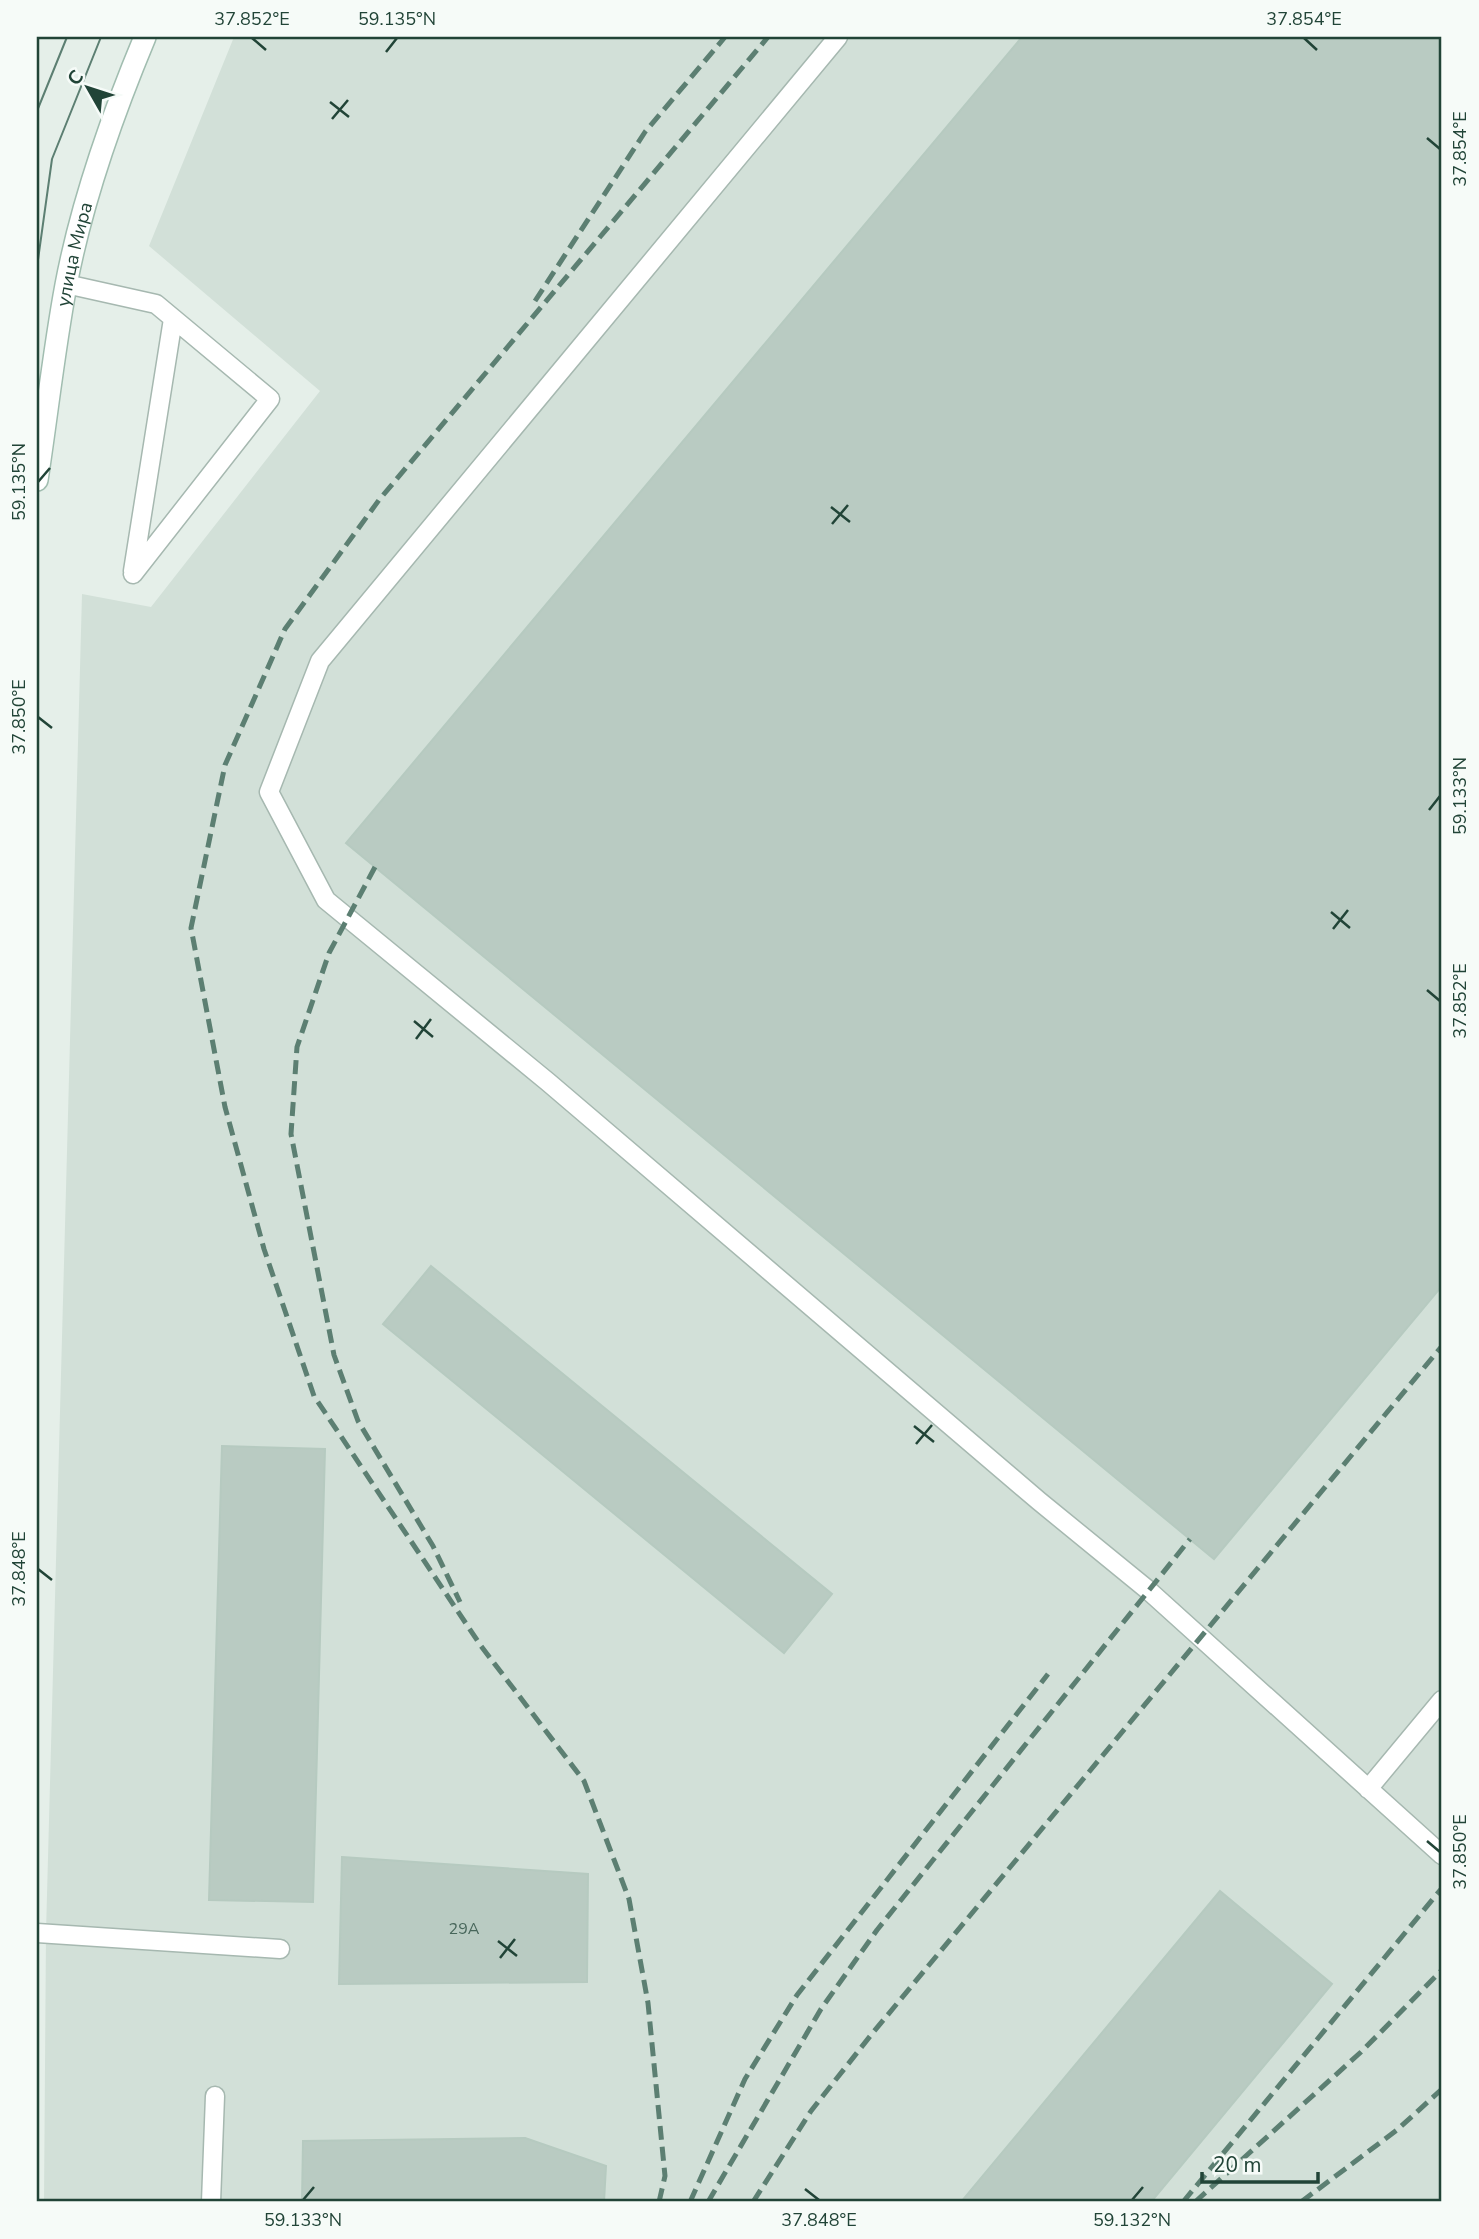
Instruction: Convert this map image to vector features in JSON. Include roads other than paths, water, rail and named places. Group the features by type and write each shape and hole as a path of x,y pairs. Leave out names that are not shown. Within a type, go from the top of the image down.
{"main road":[{"name":"улица Мира","path":"37,480 66,284 114,116 145,37"}],"lane":[{"path":"838,37 320,661 269,792 327,901 548,1082 1148,1590 1442,1855"},
{"path":"66,284 156,304 173,318 270,399 133,574 173,318"},
{"path":"1368,1788 1442,1700"},
{"path":"37,1933 280,1949"},
{"path":"211,2202 215,2096"}],"tram line":[{"path":"37,111 67,37"},
{"path":"37,267 52,159 101,37"}],"railway":[{"path":"535,301 645,132 725,37"},
{"path":"659,2202 665,2176 648,2003 629,1899 584,1781 481,1646 314,1396 264,1249 225,1107 191,928 225,765 285,629 379,500 768,37"},
{"path":"375,867 329,953 297,1047 291,1134 334,1355 358,1421 433,1546 460,1602"},
{"path":"753,2202 811,2111 871,2035 1442,1346"},
{"path":"708,2202 821,2009 877,1930 1190,1539"},
{"path":"690,2202 745,2079 797,1995 1048,1674"},
{"path":"1183,2202 1442,1888"},
{"path":"1195,2202 1361,2052 1442,1970"},
{"path":"1301,2202 1397,2130 1442,2089"}]}
